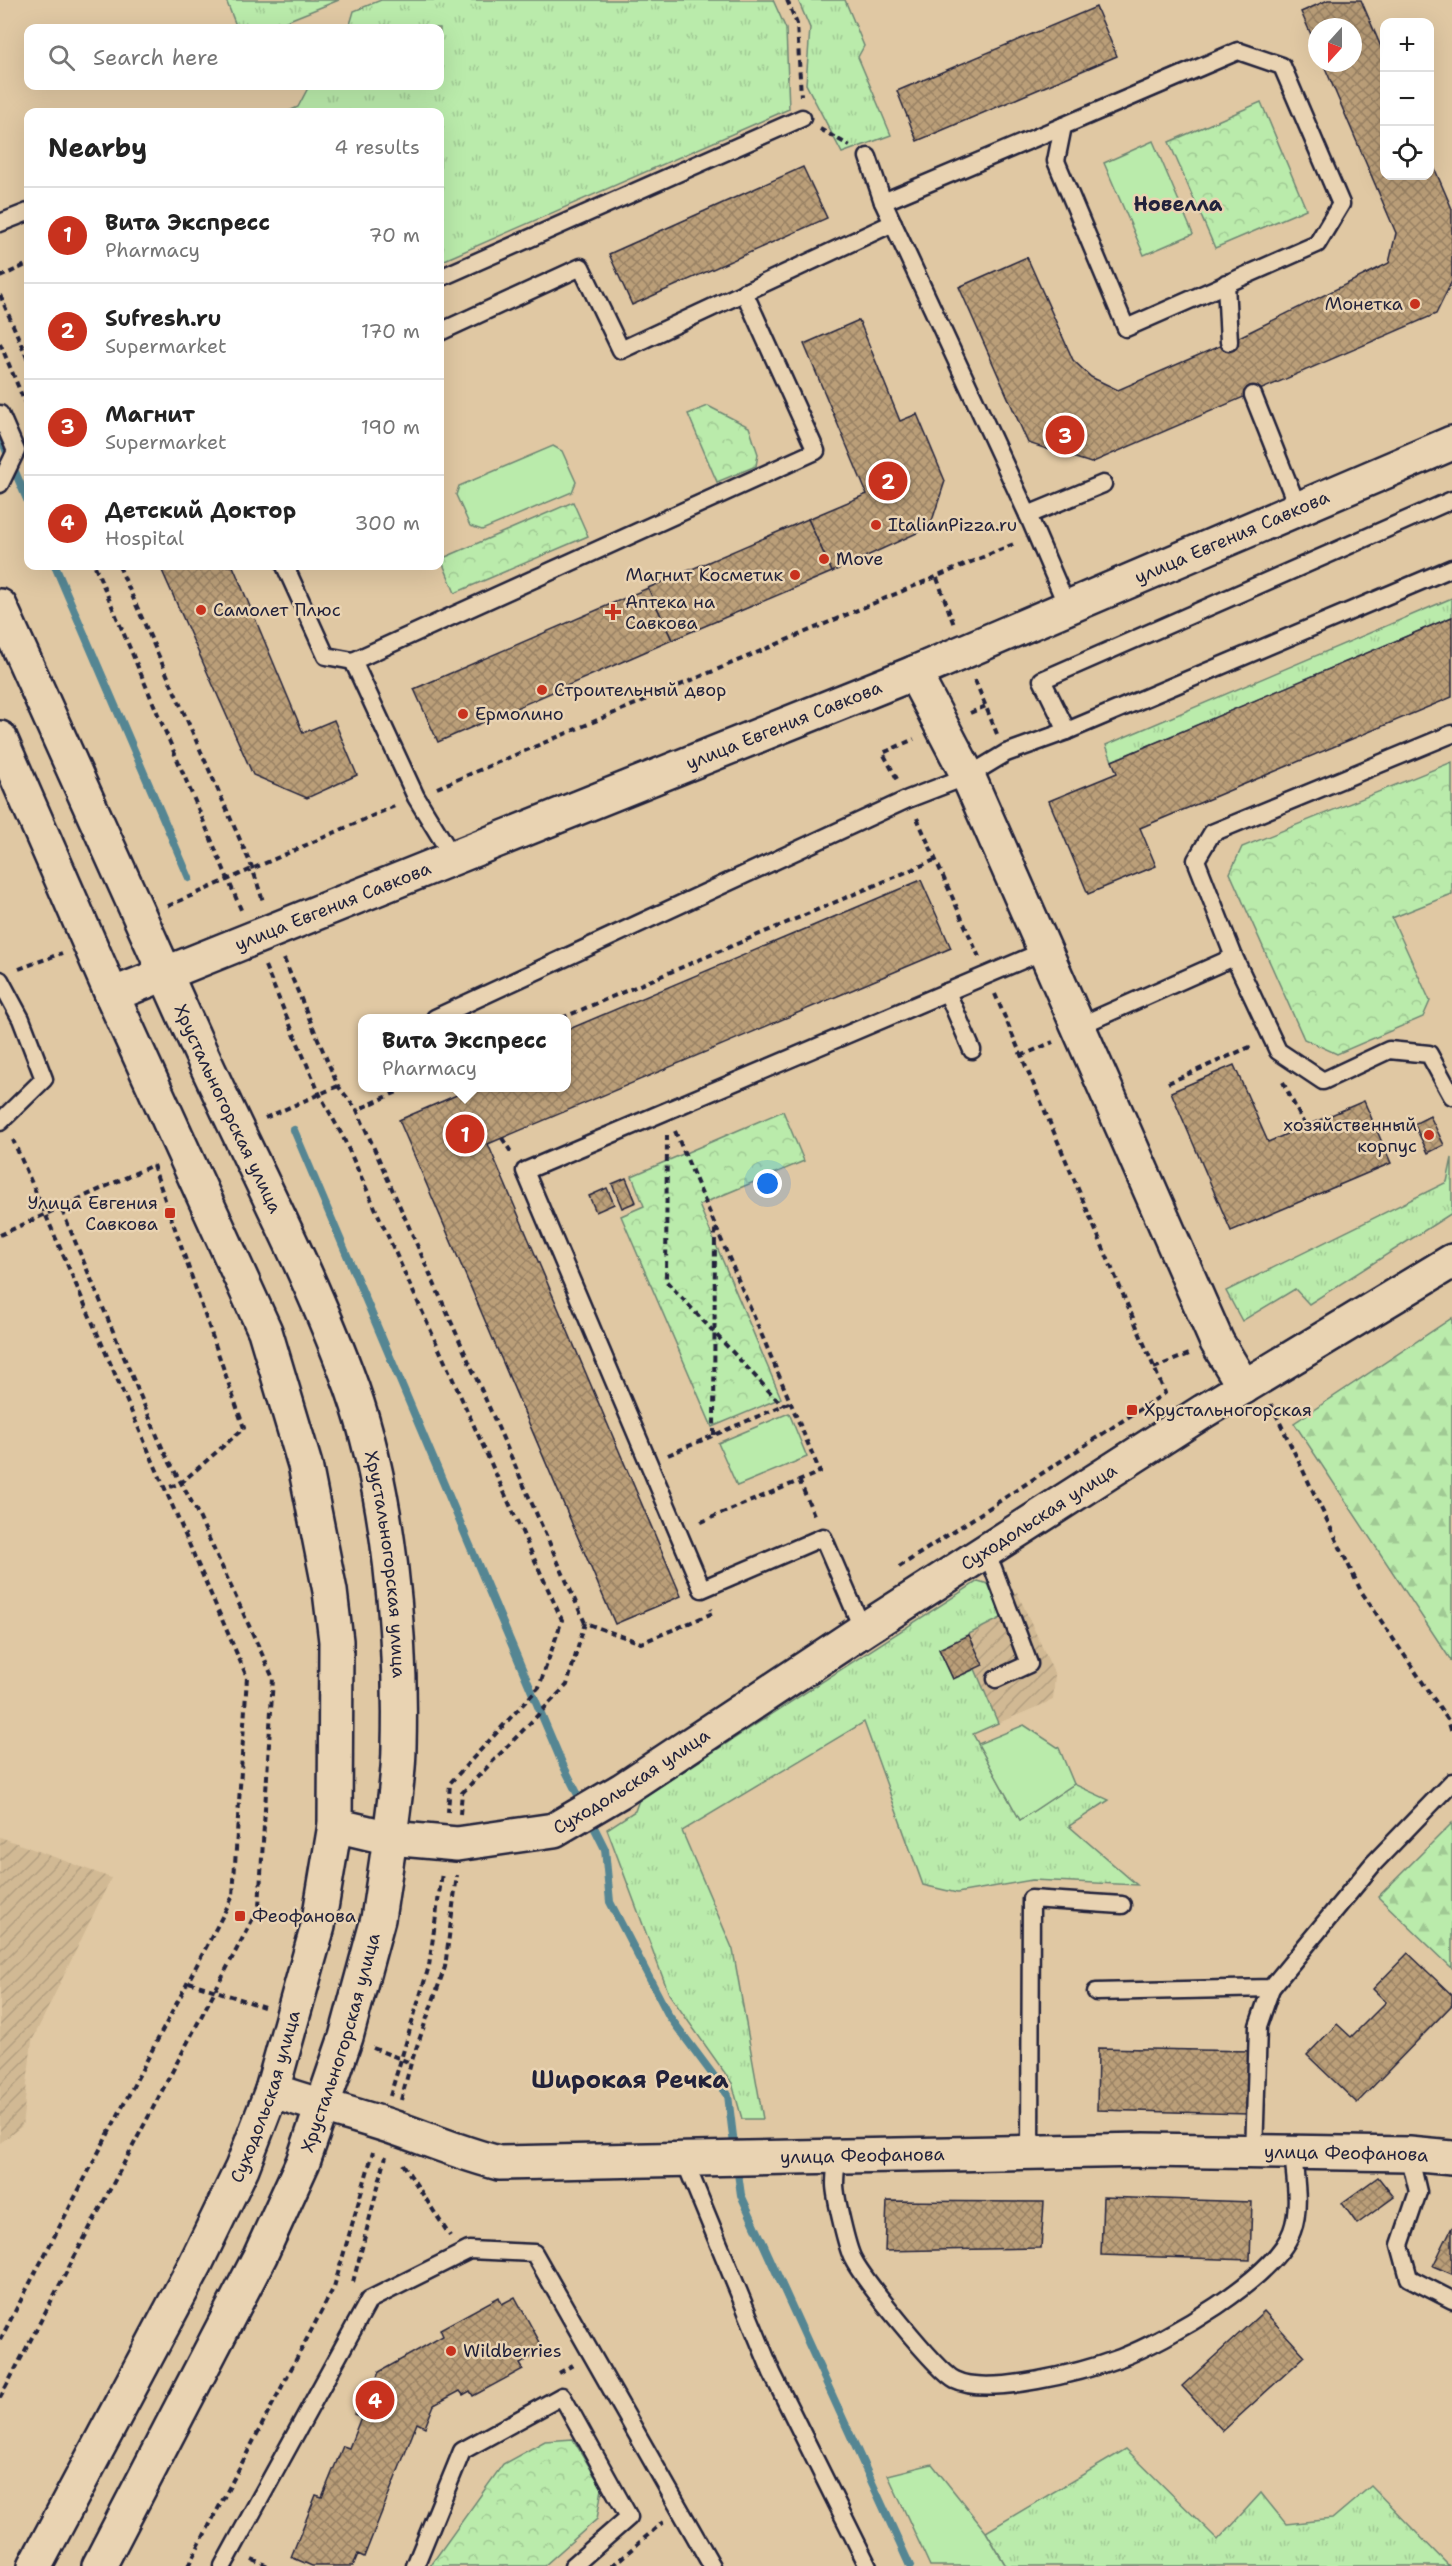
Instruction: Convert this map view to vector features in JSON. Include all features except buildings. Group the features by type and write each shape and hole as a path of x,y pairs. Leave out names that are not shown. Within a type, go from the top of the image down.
{"street":[{"name":"улица Евгения Савкова","path":"112,995 452,856 914,673 1452,443"},
{"name":"Хрустальногорская улица","path":"0,606 164,972 305,1271 353,1391 369,1454 389,1560 398,1651 399,1749 390,1838 378,1919 346,2037 303,2162 260,2256 105,2555"},
{"path":"914,673 968,776 1217,1342 1244,1387"},
{"path":"0,738 112,995 265,1331 305,1465 330,1591 336,1641 335,1825"},
{"name":"Суходольская улица","path":"35,2566 195,2265 242,2168 272,2090 318,1926 335,1825 390,1838 457,1844 554,1830 622,1790 863,1630 1244,1387 1452,1260"},
{"name":"улица Феофанова","path":"272,2090 322,2108 390,2142 499,2163 683,2157 837,2157 1144,2150 1254,2154 1450,2153"}],"lane":[{"path":"883,202 1238,51 1282,66 1341,204 1317,244 1126,328 1056,161 1063,126"},
{"path":"444,276 802,118"},
{"path":"868,157 883,202 1028,515 1067,606"},
{"path":"0,223 24,214"},
{"path":"444,330 581,267 621,350 893,223"},
{"path":"1226,283 1229,342"},
{"path":"287,570 326,656 353,662 816,452 744,292"},
{"path":"1253,395 1298,508"},
{"path":"0,414 16,451 0,484"},
{"path":"1028,515 1103,484"},
{"path":"1067,731 1042,680 1452,500"},
{"path":"444,1014 908,799 968,776 1006,753 1067,731 1452,568"},
{"path":"353,662 416,797 452,856"},
{"path":"1452,734 1212,833 1196,860 1234,957 1278,1051 1323,1081 1389,1050 1429,1054 1452,1096"},
{"path":"863,1630 823,1537 702,1589 525,1171 1046,950"},
{"path":"1079,1026 1234,957"},
{"path":"2,1120 44,1079 6,976"},
{"path":"947,992 972,1050"},
{"path":"985,1554 993,1568 1029,1664 996,1679"},
{"path":"1254,2154 1258,2026 1271,1988 1373,1864 1452,1782"},
{"path":"1030,2152 1031,1899 1122,1905"},
{"path":"1096,1992 1271,1988"},
{"path":"837,2157 835,2186 853,2259 908,2334 955,2380 986,2386 1022,2384 1120,2358 1210,2311 1250,2282 1277,2255 1292,2230 1297,2195 1293,2154"},
{"path":"1409,2154 1418,2192 1400,2246 1409,2278 1452,2300"},
{"path":"683,2157 772,2373 868,2566"},
{"path":"223,2566 369,2300 469,2250 534,2253 712,2566"},
{"path":"415,2566 462,2451 562,2396 629,2517 573,2566"}],"path":[{"path":"788,0 797,24 802,118 868,157"},
{"path":"0,277 24,266"},
{"path":"0,295 24,351"},
{"path":"0,343 24,400"},
{"path":"252,867 1036,534"},
{"path":"121,570 252,867 272,929 338,1086 357,1110 585,1623 567,1686 462,1793 457,1844 459,1863 445,1967 411,2063 352,2290"},
{"path":"965,715 986,706"},
{"path":"924,734 883,753 937,859 1165,1393"},
{"path":"571,1014 937,859"},
{"path":"6,976 67,951"},
{"path":"1168,1083 1253,1046"},
{"path":"1279,1073 1305,1126"},
{"path":"357,1110 397,1092"},
{"path":"667,1111 820,1472 678,1532"},
{"path":"667,1111 666,1281 783,1406"},
{"path":"0,2340 233,1896 247,1677 2,1120"},
{"path":"153,1165 244,1428 181,1483 164,1489"},
{"path":"0,2398 259,1907 273,1678 195,1508 164,1452 61,1208"},
{"path":"714,1435 715,1224"},
{"path":"1154,1368 1217,1342"},
{"path":"649,1463 791,1402"},
{"path":"799,1480 823,1537"},
{"path":"585,1623 641,1643 712,1613 702,1589"},
{"path":"390,2142 450,2236 469,2250"},
{"path":"612,2566 679,2508"}],"shaded area":[{"path":"1017,1592 1055,1675 1053,1700 916,1758 883,1670"},
{"path":"0,1837 111,1878 32,2041 22,2126 0,2143"}],"green space":[{"path":"226,0 339,0 279,24 235,24"},
{"path":"381,0 773,0 786,29 789,109 444,260 444,108 296,108 307,90 444,90 444,24 350,24 354,11"},
{"path":"798,0 845,0 864,46 858,57 891,135 842,153 806,84 810,28"},
{"path":"1261,102 1306,209 1215,248 1169,142"},
{"path":"1153,141 1193,234 1144,255 1104,163"},
{"path":"708,406 749,427 758,454 756,466 717,482 688,414"},
{"path":"553,446 562,451 576,482 572,492 482,530 470,526 456,495 459,486"},
{"path":"573,502 588,536 455,593 444,566 444,558"},
{"path":"1452,598 1452,617 1112,761 1106,745"},
{"path":"1452,762 1452,894 1392,918 1430,1001 1423,1017 1337,1054 1304,1039 1230,873 1242,847"},
{"path":"783,1111 804,1161 699,1205 781,1398 712,1427 621,1216 644,1206 632,1176"},
{"path":"1452,1158 1452,1213 1309,1304 1295,1289 1242,1321 1226,1291 1447,1182"},
{"path":"1452,1318 1452,1662 1294,1423"},
{"path":"789,1413 807,1457 737,1486 718,1443"},
{"path":"978,1581 992,1585 999,1603 1001,1618 939,1649 953,1679 975,1669 998,1723 973,1734 1020,1820 1074,1784 1109,1800 1069,1826 1137,1885 1032,1880 957,1893 923,1885 864,1722 682,1831 733,1950 763,2119 742,2119 732,2083 669,1994 607,1829 635,1811 639,1800"},
{"path":"1024,1725 1059,1748 1074,1784 1020,1820 978,1744"},
{"path":"1452,1823 1452,1968 1378,1897"},
{"path":"573,2439 602,2488 597,2519 544,2566 430,2566 503,2464 545,2441"},
{"path":"1126,2449 1218,2540 1261,2493 1286,2524 1332,2519 1371,2486 1449,2566 1006,2566 986,2532"},
{"path":"932,2464 986,2532 1006,2566 930,2566 888,2475"}],"waterway":[{"path":"0,436 24,493"},
{"path":"57,570 189,878"},
{"path":"294,1130 562,1763 583,1805"},
{"path":"589,1817 605,1849 610,1902 669,2016 728,2095 735,2153"},
{"path":"737,2166 741,2195 910,2566"}],"place":[{"name":"Монетка","path":"1415,304"},
{"name":"Магнит","path":"1065,435"},
{"name":"Sufresh.ru","path":"888,481"},
{"name":"ItalianPizza.ru","path":"876,525"},
{"name":"Move","path":"824,559"},
{"name":"Магнит Косметик","path":"795,575"},
{"name":"Самолет Плюс","path":"201,610"},
{"name":"Аптека на Савкова","path":"613,612"},
{"name":"Строительный двор","path":"542,690"},
{"name":"Ермолино","path":"463,714"},
{"name":"Вита Экспресс","path":"465,1134"},
{"name":"хозяйственный корпус","path":"1429,1135"},
{"name":"Улица Евгения Савкова","path":"170,1213"},
{"name":"Хрустальногорская","path":"1132,1410"},
{"name":"Феофанова","path":"240,1916"},
{"name":"Wildberries","path":"451,2351"},
{"name":"Детский Доктор","path":"375,2400"}],"district":[{"name":"Новелла","path":"1178,204"},
{"name":"Широкая Речка","path":"630,2080"}]}
